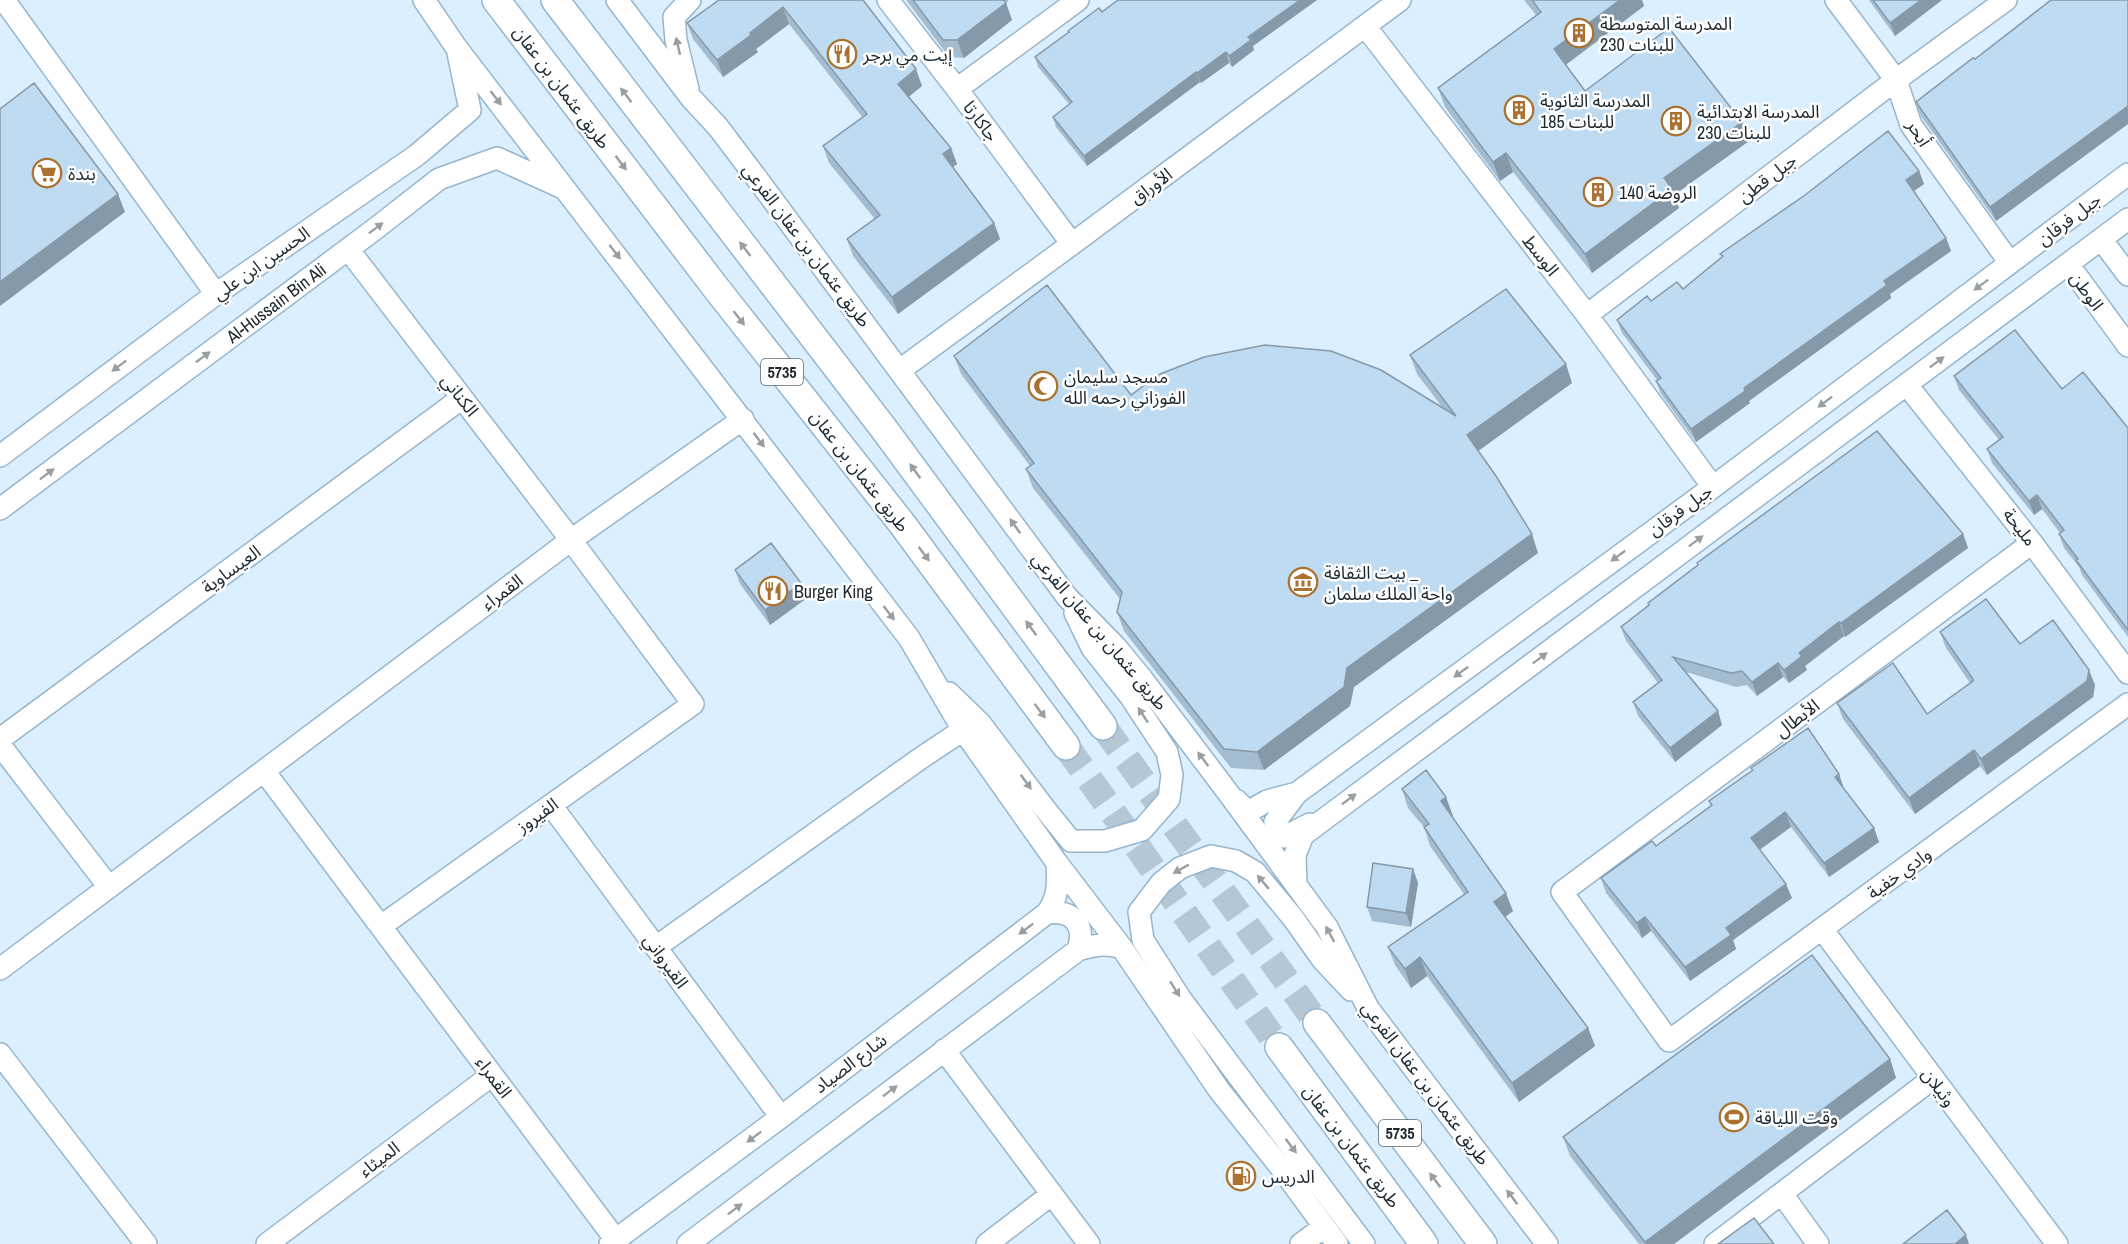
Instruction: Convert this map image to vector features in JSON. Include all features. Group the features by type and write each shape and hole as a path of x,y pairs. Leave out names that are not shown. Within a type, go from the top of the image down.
{"main road":[{"name":"طريق عثمان بن عفان","path":"496,0 716,288 903,525 1066,746"},
{"name":"5735","path":"555,0 640,114 884,429 1103,726"},
{"name":"5735","path":"1317,1023 1483,1244"},
{"name":"طريق عثمان بن عفان","path":"1279,1047 1424,1244"}],"street":[{"path":"4,0 216,294"},
{"path":"424,0 456,46 909,638 963,730 1057,863 1122,948 1219,1090 1282,1169 1337,1244"},
{"name":"طريق عثمان بن عفان الفرعي","path":"617,0 691,98 718,127 746,163 1067,597 1137,672 1226,790 1327,927 1368,1008 1547,1244"},
{"path":"690,0 674,17 676,40 691,98"},
{"name":"جاكارتا","path":"888,0 1072,244"},
{"path":"957,89 1078,0"},
{"name":"الأوراق","path":"900,370 1401,0"},
{"name":"أبحر","path":"1836,0 1896,80 1911,124 2010,263"},
{"name":"جبل قطن","path":"1587,315 1896,80 2006,0"},
{"name":"الوسط","path":"1365,26 1587,315 1713,486"},
{"name":"الحسين ابن علي","path":"0,456 216,294 417,155 470,110 456,46"},
{"path":"417,155 439,179"},
{"name":"Al-Hussain Bin Ali","path":"0,509 439,179 497,158 567,190"},
{"name":"جبل فرقان","path":"1226,790 1248,812 1267,801 1297,793 1713,486 2128,174"},
{"name":"جبل فرقان","path":"1296,885 1295,855 1303,835 2128,219"},
{"path":"2101,239 2128,275"},
{"name":"الكناني","path":"348,249 571,540 693,704"},
{"name":"الوطن","path":"2068,264 2128,346"},
{"name":"مليحة","path":"1907,385 2032,543 2128,673"},
{"name":"العيساوية","path":"0,739 462,398"},
{"name":"القمراء","path":"0,969 571,540 743,419"},
{"name":"الأبطال","path":"1669,1041 1562,892 2032,543"},
{"path":"931,676 980,723 1071,841 1105,841 1142,830 1169,800 1172,775 1167,752 1130,696 1092,648 1067,597"},
{"name":"الفيروز","path":"381,926 693,704"},
{"name":"وادي خفية","path":"1669,1041 2128,704"},
{"path":"656,947 963,730"},
{"path":"0,745 109,887"},
{"name":"القمراء","path":"264,771 492,1075 613,1242"},
{"path":"1297,793 1275,822 1284,837 1326,817"},
{"name":"القيرواني","path":"551,805 781,1116"},
{"path":"1364,1244 1180,998 1143,940 1139,912 1161,883 1180,868 1210,856 1236,861 1255,872 1293,918 1322,959 1368,1008"},
{"path":"1047,913 1056,899 1058,889 1057,863"},
{"path":"1047,913 1060,911 1071,916 1079,926 1082,938 1078,950"},
{"name":"شارع الصياد","path":"613,1242 1047,913"},
{"name":"وثيلان","path":"1822,929 2057,1244"},
{"path":"688,1244 1078,950 1098,944 1122,948"},
{"path":"944,1050 1089,1244"},
{"path":"0,1054 146,1244"},
{"name":"الميثاء","path":"267,1244 492,1075"},
{"path":"1714,1244 1932,1079"},
{"path":"987,1244 1052,1194"},
{"path":"1782,1194 1818,1244"},
{"path":"1301,1244 1324,1227"}],"building":[{"path":"719,0 863,0 916,69 898,84 951,148 943,154 994,223 892,297 847,239 880,215 823,146 867,114 783,7 717,60 687,23"},
{"path":"913,0 1004,0 1006,3 957,40 943,40"},
{"path":"1118,0 1300,0 1248,37 1251,40 1229,56 1226,52 1196,72 1084,156 1053,117 1072,102 1035,57 1099,8 1102,12"},
{"path":"1532,0 1620,0 1554,49 1585,91 1669,28 1742,122 1664,178 1672,189 1585,254 1506,153 1493,162 1438,88 1541,12"},
{"path":"1873,0 1921,0 1890,23"},
{"path":"2051,0 2128,0 2128,106 1990,207 1916,102"},
{"name":"بندة","path":"34,83 118,194 0,282 0,109"},
{"path":"1888,131 1919,171 1906,180 1946,238 1884,281 1887,285 1691,429 1656,381 1661,378 1617,320 1647,296 1651,301 1677,282 1683,289 1723,256 1720,254 1805,195"},
{"name":"بيت الثقافة _ واحة الملك سلمان","path":"1047,285 1131,395 1160,374 1204,357 1265,345 1331,351 1381,370 1456,416 1410,355 1506,289 1566,364 1467,435 1532,534 1347,668 1344,687 1257,752 1224,749 1117,612 1122,592 1026,469 1034,463 954,356"},
{"path":"2015,330 2062,389 2083,372 2128,428 2128,630 2076,560 2078,559 2059,534 2064,530 2037,495 2029,501 1987,449 2003,437 1954,376"},
{"path":"1877,431 1963,534 1841,623 1839,622 1799,653 1802,656 1784,670 1778,663 1752,682 1742,671 1731,673 1673,657 1718,711 1670,748 1633,702 1662,680 1621,627 1698,565 1697,563"},
{"name":"Burger King","path":"771,543 801,583 765,610 735,570"},
{"path":"1986,599 2020,644 2053,620 2089,670 2087,681 1981,759 1974,750 1909,798 1837,703 1893,663 1927,714 1973,681 1940,632"},
{"path":"1808,728 1839,774 1835,777 1874,828 1824,863 1785,812 1751,838 1786,884 1726,928 1731,935 1685,967 1645,917 1637,923 1601,878 1652,841 1656,846 1712,805 1709,801 1753,770 1751,768"},
{"path":"1426,770 1446,797 1441,801 1506,893 1494,902 1588,1028 1512,1083 1420,957 1405,969 1388,947 1468,892 1424,827 1429,824 1402,789"},
{"path":"1373,863 1413,869 1406,913 1367,907"},
{"name":"وقت اللياقة","path":"1812,955 1890,1059 1645,1242 1563,1137"},
{"path":"1947,1210 1966,1235 1955,1244 1903,1244"},
{"path":"1754,1218 1774,1244 1718,1244"}],"tunnel":[{"path":"1103,726 1317,1023"},
{"path":"1066,746 1279,1047"}],"place":[{"name":"المدرسة المتوسطة 230 للبنات","path":"1579,33"},
{"name":"إيت مي برجر","path":"842,54"},
{"name":"المدرسة الثانوية 185 للبنات","path":"1519,110"},
{"name":"المدرسة الابتدائية 230 للبنات","path":"1676,121"},
{"name":"بندة","path":"47,173"},
{"name":"الروضة 140","path":"1598,192"},
{"name":"مسجد سليمان الفوزاني رحمه الله","path":"1043,386"},
{"name":"بيت الثقافة _ واحة الملك سلمان","path":"1303,582"},
{"name":"Burger King","path":"773,591"},
{"name":"وقت اللياقة","path":"1734,1117"},
{"name":"الدريس","path":"1241,1176"}]}
